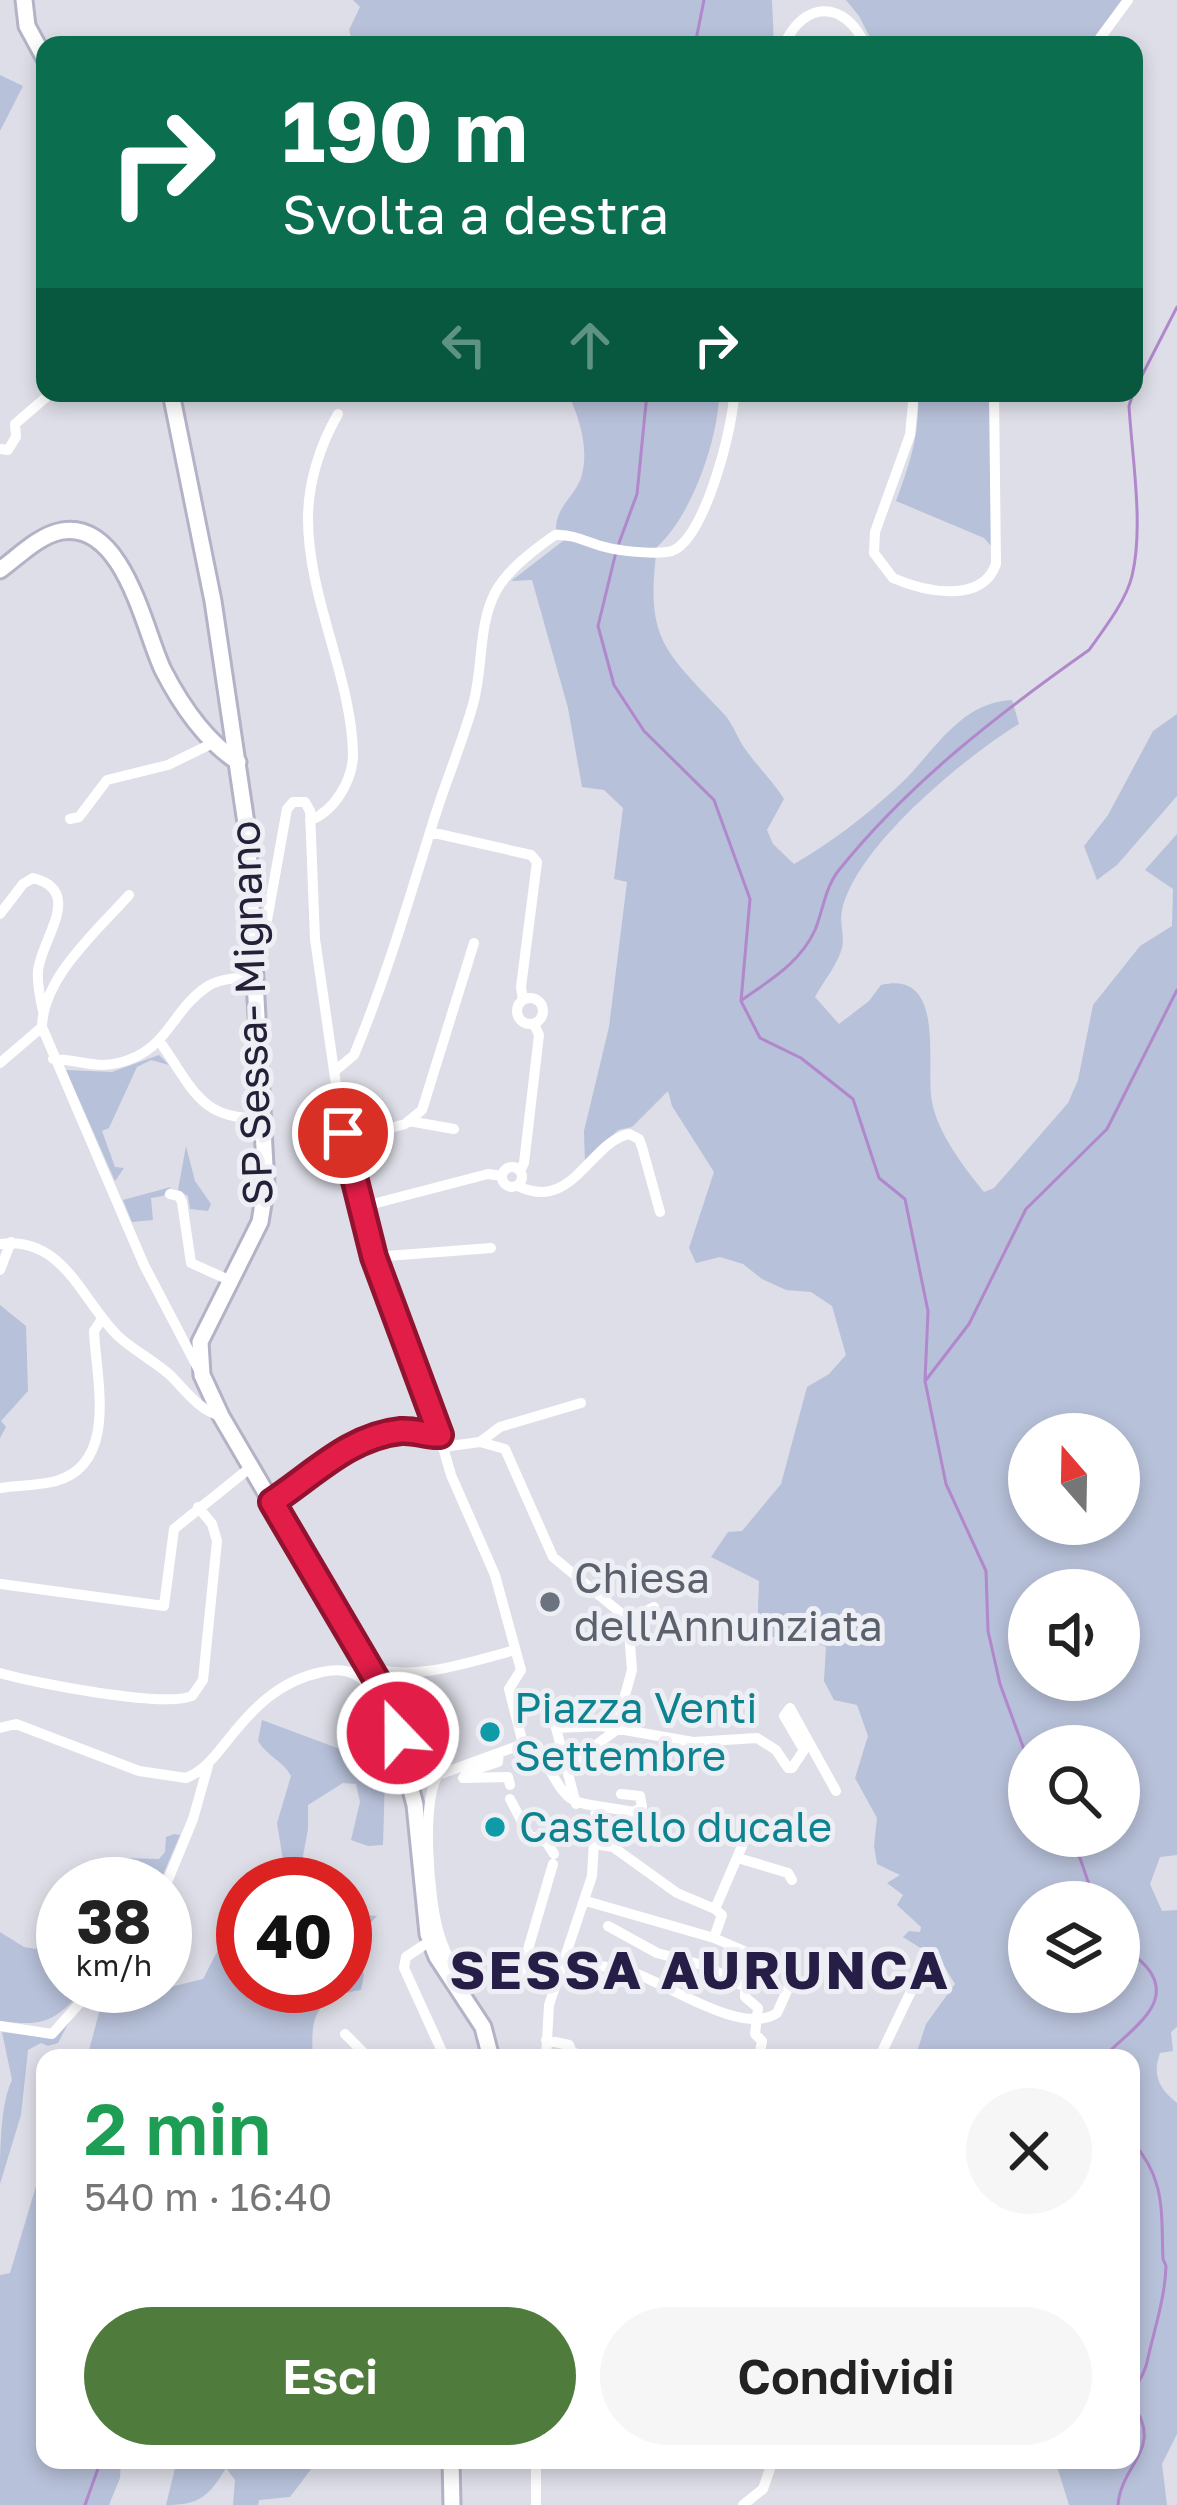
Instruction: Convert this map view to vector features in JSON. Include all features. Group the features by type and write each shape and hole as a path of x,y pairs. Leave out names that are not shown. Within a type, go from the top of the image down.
{"street":[{"path":"24,0 27,26 36,42"},
{"path":"1102,36 1128,0"},
{"path":"789,36 799,16 815,2 827,1 848,12 860,36"},
{"path":"0,449 8,450 16,437 15,424 41,402"},
{"name":"SP Sessa- Mignano","path":"173,402 213,601 248,848 265,1202 260,1222 200,1342 202,1375"},
{"path":"336,1070 349,1062 363,1034 406,916 472,708 486,619 497,589 549,538 563,534 611,548 659,552 682,547 727,446 733,402"},
{"path":"913,402 910,435 875,532 874,553 893,578 956,590 980,587 996,564 994,402"},
{"path":"310,820 332,806 352,761 341,686 320,609 308,517 313,477 338,414"},
{"path":"0,571 61,531 78,532 100,543 127,576 168,678 213,743 238,762"},
{"path":"70,819 79,817 106,780 168,765 213,743"},
{"path":"252,933 267,920 287,809 293,802 305,802 310,820 312,914 345,1141 374,1257 463,1505 495,1575 521,1670 509,1689 523,1744"},
{"path":"430,832 530,855 537,862 518,1017 534,1024 540,1020 542,1006 538,1000 523,1000"},
{"path":"0,914 22,884 33,878 43,881 58,897 60,914 38,971 42,1027 53,1059 163,1305 221,1416 365,1663 407,1723 421,1769 438,1775 523,1744 537,1745 561,1791 576,1804 634,1812 642,1807 640,1796 621,1794"},
{"path":"44,1011 70,964 128,895"},
{"path":"409,1121 426,1102 474,943"},
{"path":"53,1059 112,1065 149,1052 206,988 220,981 254,977"},
{"path":"518,1186 539,1034 534,1024"},
{"path":"0,1063 42,1027"},
{"path":"160,1042 202,1100 218,1113 235,1119 262,1118"},
{"path":"345,1141 409,1121 454,1129"},
{"path":"502,1176 507,1186 534,1191 565,1185 617,1137 629,1134 639,1139 660,1212"},
{"path":"502,1176 507,1169 520,1171"},
{"path":"361,1207 488,1174 502,1176"},
{"path":"170,1194 182,1202 191,1263 231,1281"},
{"path":"0,1270 6,1243 46,1252 65,1265 102,1319 132,1348 169,1374 201,1407 221,1416"},
{"path":"374,1257 490,1248"},
{"path":"0,1488 59,1480 92,1454 99,1421 94,1331 102,1319"},
{"path":"480,1442 500,1426 580,1403"},
{"path":"272,1502 351,1447 388,1434 420,1431 441,1441 499,1445 507,1452 553,1557 628,1618 632,1670 614,1731 566,1767"},
{"path":"2,1584 164,1606 174,1529 251,1467"},
{"path":"0,1673 45,1684 169,1700 192,1696 203,1680 217,1541 212,1524 198,1507"},
{"path":"628,1618 654,1607"},
{"path":"365,1663 386,1673 428,1671 515,1650"},
{"path":"0,1728 16,1724 139,1771 191,1777 280,1686 303,1676 344,1669 360,1675 369,1688 394,1769 407,1771"},
{"path":"388,1701 418,1826 430,1941 483,2027 489,2049"},
{"path":"576,1804 556,1728 594,1725 694,1742 758,1738 792,1768 804,1750 784,1716 790,1708 836,1791"},
{"path":"500,1753 498,1762 467,1772 463,1778 508,1777 529,1835 547,1844 553,1864 519,1980"},
{"path":"178,1857 209,1763"},
{"path":"438,1775 431,1787 429,1809 435,1915 464,1995"},
{"path":"546,2049 549,2005 565,1959 587,1919 596,1806"},
{"path":"595,1844 613,1846 677,1893 715,1909 722,1915 714,1938"},
{"path":"715,1909 740,1852 788,1873 792,1880"},
{"path":"565,1959 596,1969 610,1966 636,1973 728,2015 757,2020 774,2015 796,1972 714,1938 586,1901"},
{"path":"608,1926 657,1953 706,1966 741,1984 747,1989 745,1997 756,2004 755,2034 762,2041 761,2049"},
{"path":"430,1941 406,1957 404,1968 442,2049"},
{"path":"883,2049 914,1985"},
{"path":"0,2026 52,2034 71,2013"},
{"path":"345,2034 360,2049"},
{"path":"546,2040 571,2049"},
{"path":"451,2469 452,2505"},
{"path":"536,2469 536,2505"},
{"path":"743,2505 763,2489 770,2469"}],"shaded area":[{"path":"353,0 772,0 774,36 351,36 360,7"},
{"path":"846,0 1123,0 1095,36 869,36"},
{"path":"0,75 23,86 0,131"},
{"path":"571,402 718,402 701,476 681,517 657,547 657,623 673,657 726,717 784,799 767,830 773,844 794,864 883,800 960,721 993,703 1012,700 1019,724 970,758 915,806 868,859 842,911 840,954 815,997 839,1024 881,985 902,984 916,991 929,1024 935,1114 953,1150 984,1192 994,1188 1068,1103 1078,1080 1093,1005 1140,946 1172,926 1173,889 1145,870 1177,834 1177,1855 1160,1857 1150,1884 1162,1911 1177,1910 1177,2027 1171,2032 1173,2051 1160,2053 1157,2068 1162,2087 1177,2103 1177,2434 1162,2464 1167,2505 1069,2505 1058,2469 1140,2469 1140,2049 918,2049 926,2024 955,1984 941,1961 903,1937 909,1931 920,1932 921,1927 897,1905 903,1895 887,1883 900,1875 877,1864 877,1818 855,1778 868,1736 857,1705 834,1700 824,1681 826,1647 805,1637 757,1637 759,1581 711,1557 728,1532 742,1531 781,1484 807,1387 829,1374 846,1355 832,1306 811,1292 786,1290 762,1279 743,1264 720,1257 696,1263 689,1248 714,1172 672,1106 668,1091 632,1127 618,1130 585,1163 584,1131 609,1027 627,882 614,879 623,808 604,790 582,787 568,708 532,580 511,581 563,541 568,531 556,529 557,521 581,478 584,456"},
{"path":"918,402 990,402 993,548 984,538 896,501 917,422"},
{"path":"1177,714 1177,796 1117,865 1097,880 1084,846 1108,815 1153,731"},
{"path":"159,1055 169,1065 151,1060 137,1067 109,1128 102,1131 115,1167 124,1168 115,1181 66,1070 112,1072"},
{"path":"186,1146 195,1181 211,1204 208,1211 190,1209 188,1196 178,1190"},
{"path":"171,1187 163,1196 151,1198 153,1220 132,1222 123,1200"},
{"path":"0,1305 26,1326 28,1391 1,1421 6,1427 0,1438"},
{"path":"262,1720 380,1764 385,1775 383,1845 351,1840 360,1802 356,1784 343,1783 308,1805 303,1857 283,1857 277,1823 291,1776 258,1741"},
{"path":"180,1835 171,1857 161,1857 165,1852 166,1837"},
{"path":"0,1932 36,1949 36,2013 59,2013 40,2022 0,2021"},
{"path":"216,1954 216,2013 318,2013 313,2049 89,2049 99,2013 192,2013 192,1982 203,1979"},
{"path":"69,2022 58,2043 41,2043 28,2050 21,2115 0,2184 3,2116 12,2080 2,2032 50,2038"},
{"path":"36,2186 36,2469 120,2469 109,2505 0,2505 0,2275 10,2273"},
{"path":"175,2469 225,2469 202,2497 166,2505"},
{"path":"227,2469 311,2469 290,2497 259,2500 258,2505 233,2505 235,2480"}],"waterway":[{"path":"697,36 704,0"},
{"path":"1143,373 1177,307"},
{"path":"619,543 637,494 646,402"},
{"path":"742,1000 801,952 815,930 834,877 866,838 988,725 1089,650 1114,614 1129,585 1135,557 1130,402"},
{"path":"616,552 598,626 614,685 644,731 714,800 750,899 741,1001 760,1038 801,1058 853,1099 879,1178 905,1199 928,1311 925,1381 946,1484 986,1571 988,1631 1015,1725"},
{"path":"926,1380 969,1324 1026,1209 1107,1129 1177,990"},
{"path":"1079,1857 1088,1881"},
{"path":"1112,2049 1143,2019 1156,1996 1156,1983 1140,1960"},
{"path":"1140,2151 1156,2182 1166,2266 1140,2379"},
{"path":"1140,2416 1144,2432 1140,2452"},
{"path":"85,2505 98,2469"},
{"path":"1118,2505 1131,2469"}],"place":[{"name":"Chiesa dell'Annunziata","path":"550,1602"},
{"name":"Piazza Venti Settembre","path":"490,1732"},
{"name":"Castello ducale","path":"495,1827"}],"district":[{"name":"SESSA AURUNCA","path":"700,1970"}],"route":[{"path":"343,1133 374,1257 440,1435 404,1431 366,1440 272,1502 382,1689 398,1733"}]}
